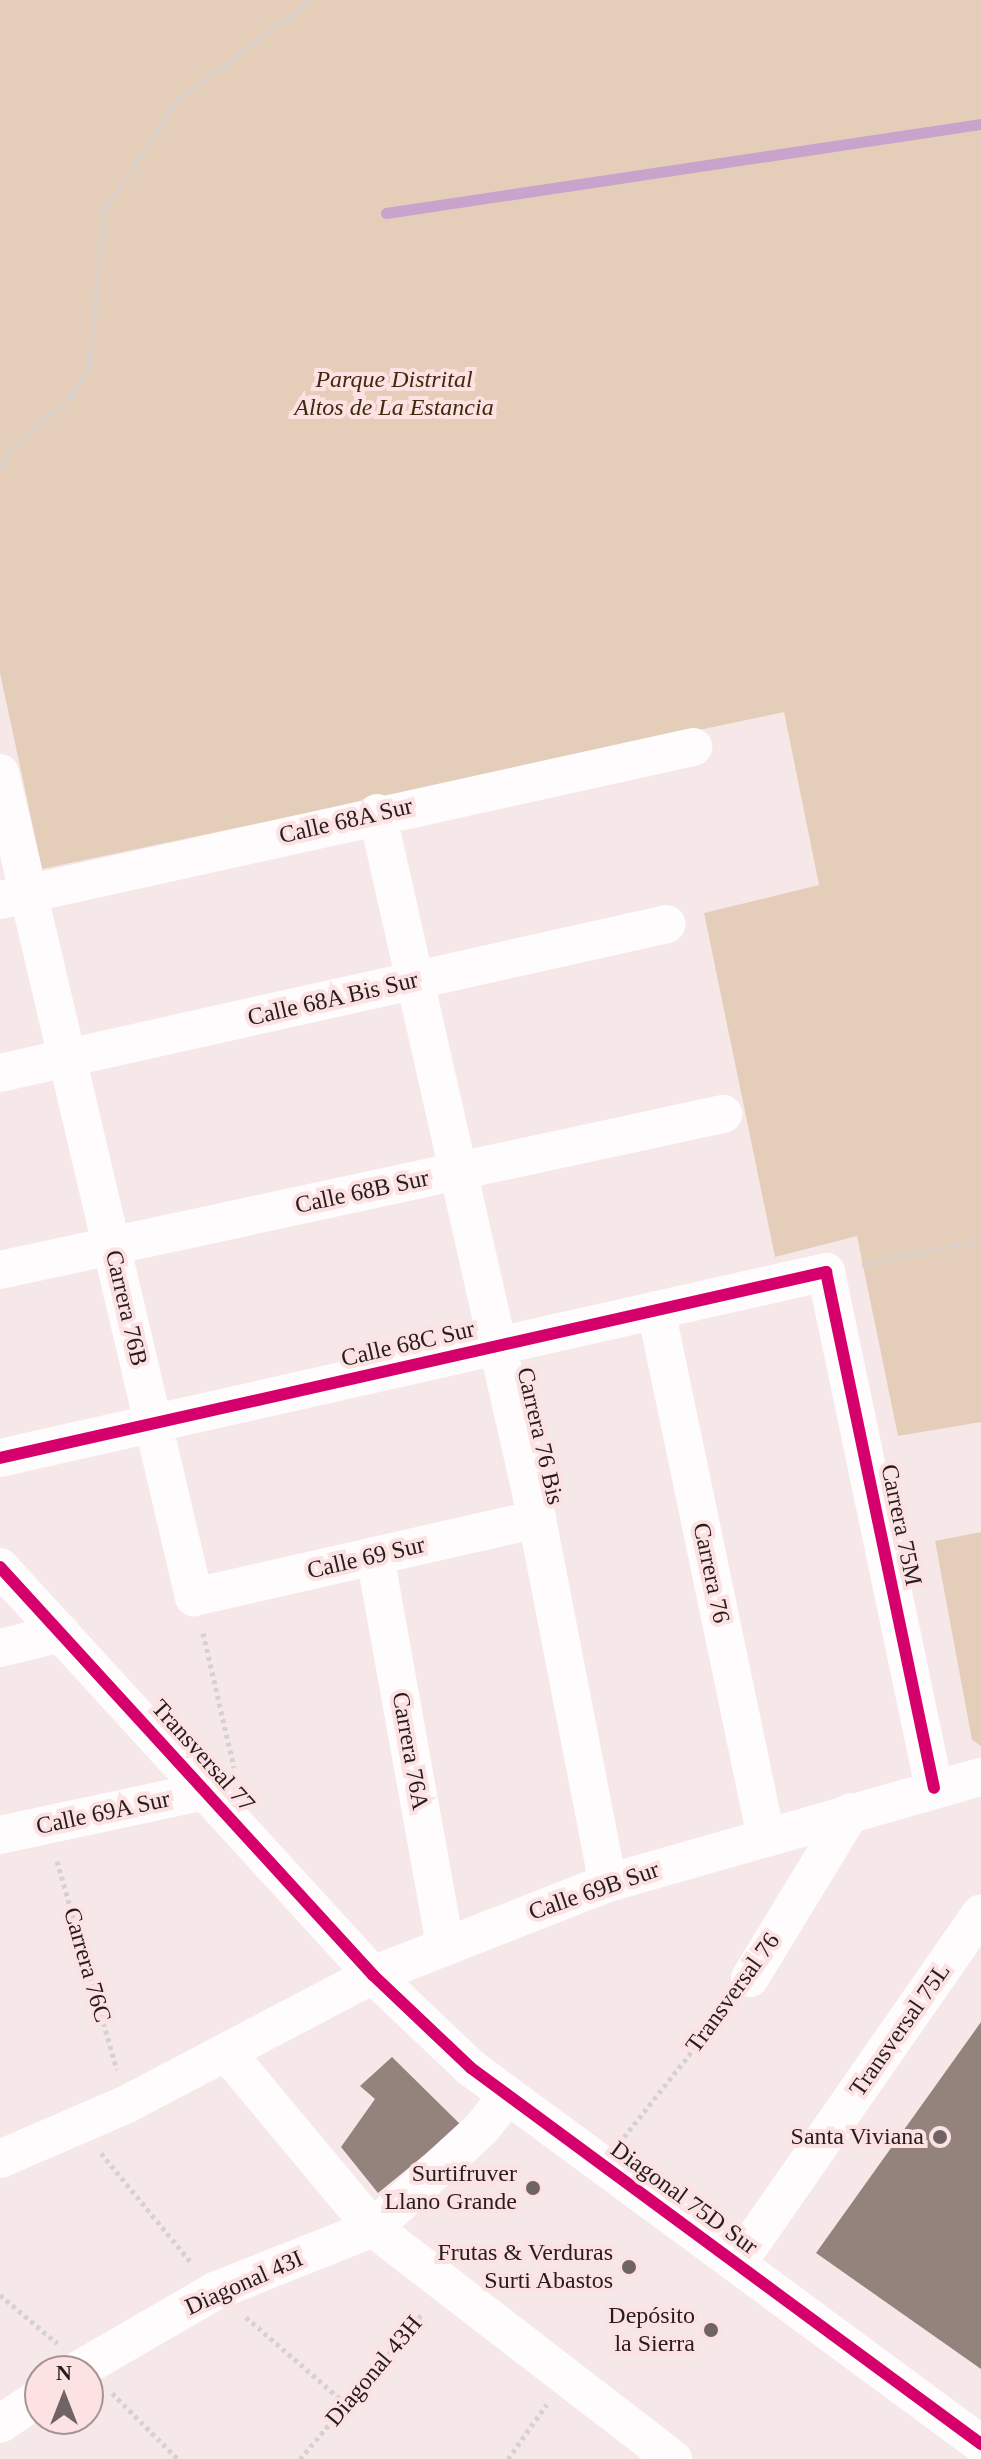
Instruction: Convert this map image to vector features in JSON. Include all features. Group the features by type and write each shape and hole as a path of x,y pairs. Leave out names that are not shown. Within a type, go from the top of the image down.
{"street":[{"name":"Calle 68A Sur","path":"14,896 377,813 693,747"},
{"name":"Carrera 76B","path":"0,773 14,896 67,1058 194,1597"},
{"name":"Carrera 76 Bis","path":"377,813 537,1519 608,1883"},
{"name":"Calle 68A Bis Sur","path":"0,1073 667,924"},
{"name":"Calle 68B Sur","path":"0,1270 723,1114"},
{"name":"Calle 68C Sur","path":"0,1458 826,1272"},
{"name":"Carrera 75M","path":"826,1272 934,1788"},
{"name":"Carrera 76","path":"656,1310 766,1837"},
{"name":"Calle 69 Sur","path":"194,1597 537,1519"},
{"name":"Carrera 76A","path":"375,1556 445,1947"},
{"name":"Transversal 77","path":"0,1567 61,1633 221,1786 373,1975"},
{"path":"0,1648 61,1633"},
{"name":"Calle 69B Sur","path":"0,2159 127,2104 228,2054 373,1975 608,1883 979,1776"},
{"name":"Calle 69A Sur","path":"0,1835 221,1786"},
{"name":"Transversal 76","path":"750,1978 851,1812"},
{"name":"Transversal 75L","path":"737,2264 981,1913"},
{"name":"Diagonal 75D Sur","path":"373,1975 506,2097 981,2444"},
{"path":"228,2054 373,2228 673,2459"},
{"path":"373,2228 482,2128 506,2097"},
{"name":"Diagonal 43I","path":"104,2355 215,2291 373,2228"},
{"path":"0,2424 24,2408"}],"path":[{"path":"0,466 9,452 72,396 90,364 104,210 179,99 311,0"},
{"path":"826,1272 981,1240"},
{"path":"194,1597 221,1786"},
{"path":"508,2459 566,2377"}],"green space":[{"name":"Parque Distrital Altos de La Estancia","path":"0,0 981,0 981,1422 898,1436 857,1236 775,1257 704,913 819,885 784,712 42,869 0,673"},
{"path":"981,1532 981,1746 972,1740 935,1541"}],"building":[{"name":"Santa Viviana","path":"981,2022 981,2369 816,2253"},
{"path":"392,2057 461,2125 378,2193 341,2147 375,2099 360,2086"}],"waterway":[{"path":"386,213 981,124"}],"cycle path":[{"path":"0,1458 826,1272 934,1788"},
{"path":"0,1567 373,1975 471,2068 981,2444"}],"place":[{"name":"Santa Viviana","path":"940,2137"},
{"name":"Surtifruver Llano Grande","path":"533,2188"},
{"name":"Frutas & Verduras Surti Abastos","path":"629,2267"},
{"name":"Depósito la Sierra","path":"711,2330"}]}
